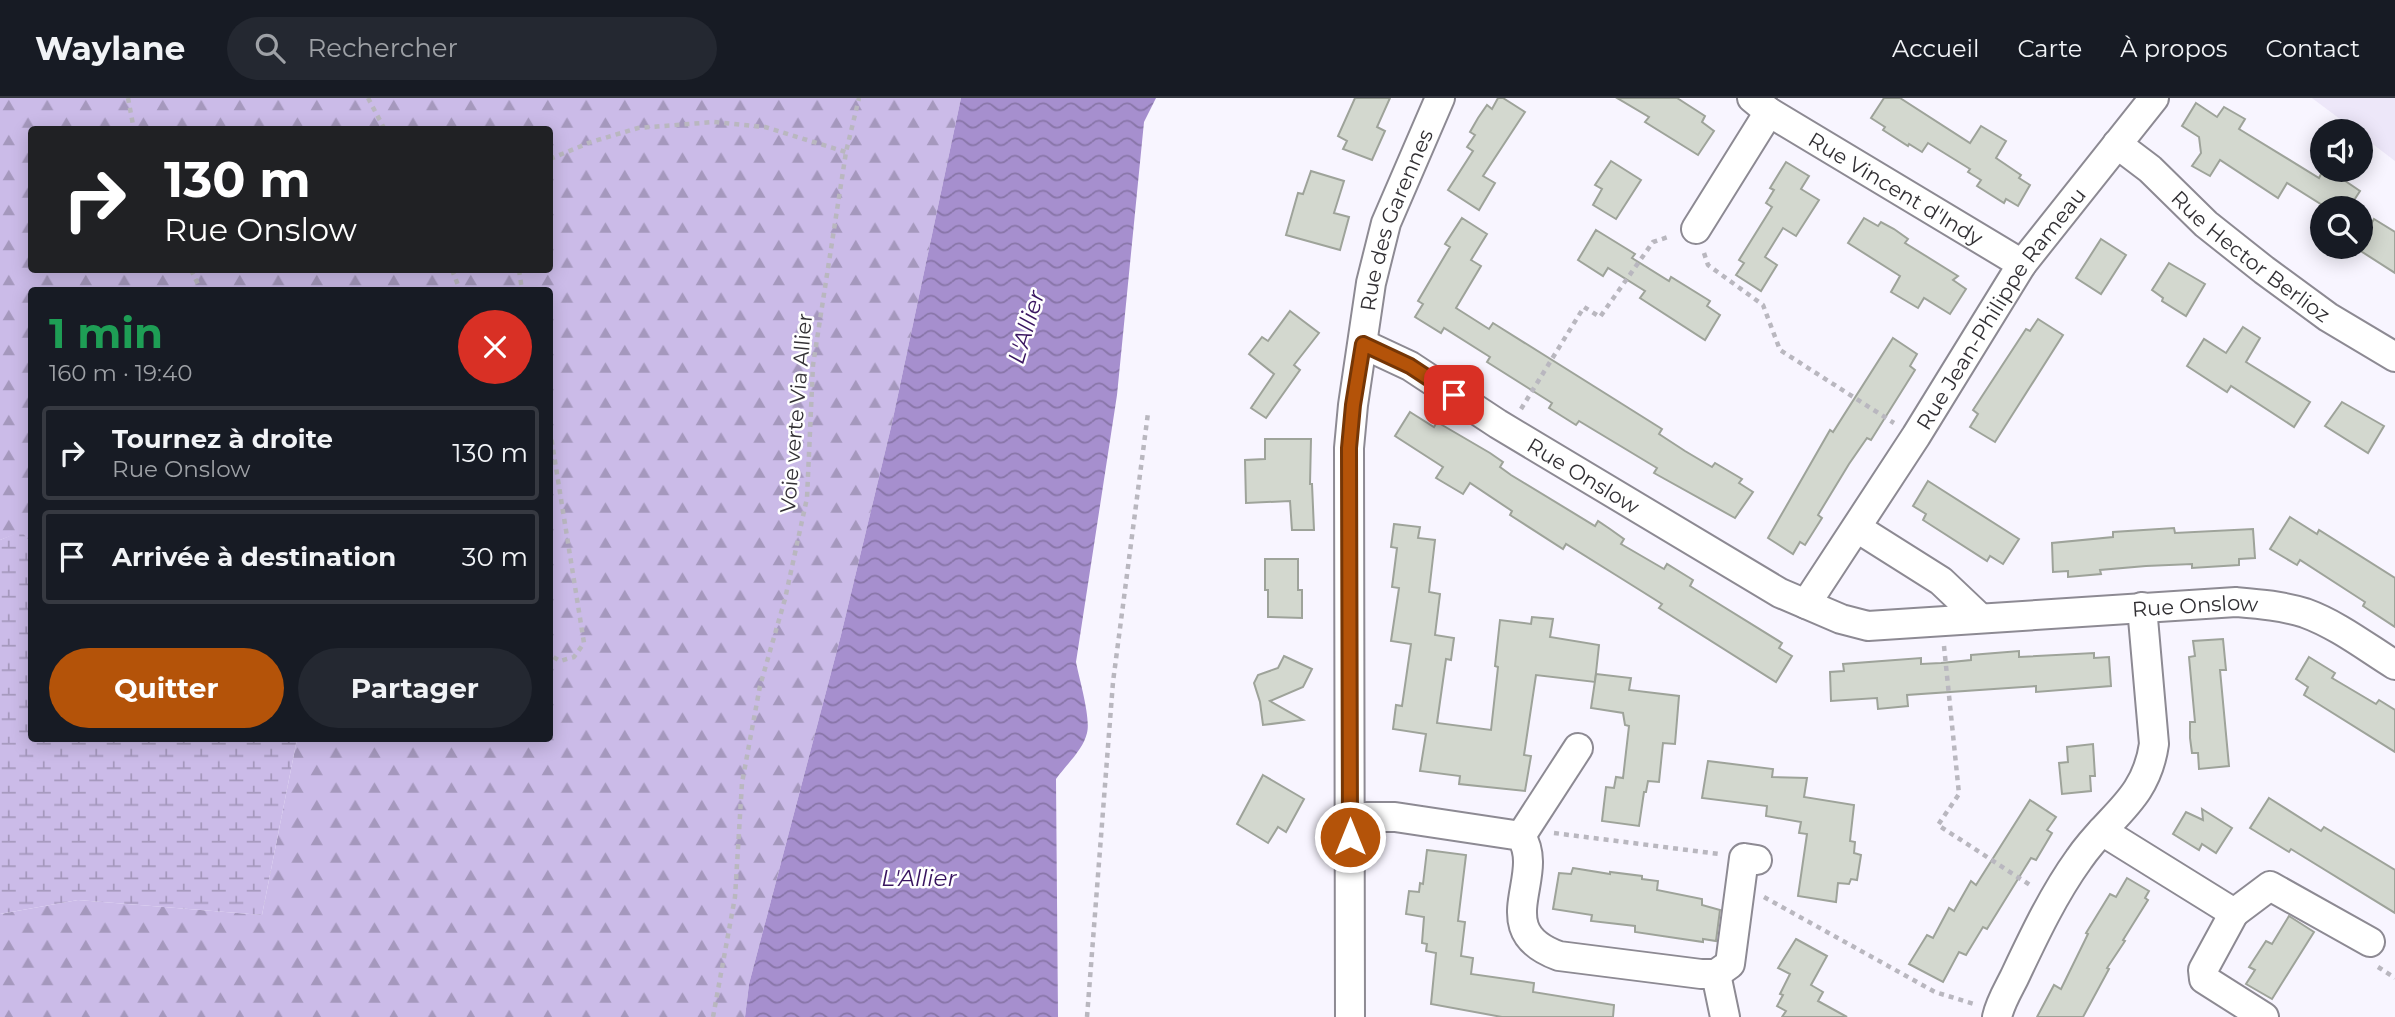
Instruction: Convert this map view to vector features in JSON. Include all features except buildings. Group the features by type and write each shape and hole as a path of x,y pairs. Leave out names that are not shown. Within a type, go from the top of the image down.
{"street":[{"name":"Rue des Garennes","path":"1350,1017 1349,448 1353,405 1371,283 1386,223 1440,98"},
{"name":"Rue Jean-Philippe Rameau","path":"1857,528 2022,264 2154,98"},
{"name":"Rue Vincent d'Indy","path":"1696,229 1761,105 2022,264"},
{"name":"Rue Hector Berlioz","path":"2117,144 2150,169 2206,224 2263,270 2328,317 2395,357"},
{"name":"Rue Onslow","path":"1363,344 1410,366 1508,430 1780,593 1841,619 1868,626 2235,601 2305,613 2337,628 2395,666"},
{"path":"1806,604 1857,528 1941,581 1980,618"},
{"path":"1998,1014 2078,859 2126,808 2146,776 2154,744 2143,607"},
{"path":"1578,748 1543,799 1524,833 1528,847 1521,912 1524,928 1544,950 1559,956 1716,974 1730,964 1747,867"},
{"path":"1349,817 1395,817 1524,833"},
{"path":"2102,831 2234,913"},
{"path":"2264,1017 2204,979 2203,970 2234,913 2270,886 2370,942"},
{"path":"1716,974 1725,1017"}],"path":[{"path":"128,98 133,126"},
{"path":"368,98 383,126"},
{"name":"Voie verte Via Allier","path":"713,1017 734,897 742,783 760,686 785,598 807,498 813,365 846,152 859,98"},
{"path":"553,158 591,142 638,128 714,122 765,127 846,152"},
{"path":"1508,430 1584,307 1600,317 1653,242 1696,229 1708,265 1763,305 1780,350 1916,436"},
{"path":"1087,1017 1113,682 1148,413"},
{"path":"553,449 584,643 574,657 561,661 553,657"},
{"path":"1941,622 1959,794 1938,825 2054,901"},
{"path":"1524,833 1747,867 1935,992 1998,1014"}],"shaded area":[{"path":"2312,98 2395,98 2395,161 2373,144 2373,119 2340,119"}],"green space":[{"path":"0,98 961,98 892,423 841,635 749,984 745,1017 0,1017 0,914 78,900 262,915 296,742 553,742 553,287 28,287 28,540 21,532 0,540"},
{"path":"21,531 28,539 28,742 296,742 262,915 78,900 0,914 0,540"}],"water":[{"name":"L'Allier","path":"961,98 1156,98 1144,122 1117,395 1076,662 1086,708 1087,733 1078,751 1056,779 1058,1017 745,1017 749,984 841,635 892,423"}],"route":[{"path":"1350,837 1349,448 1363,344 1410,366 1454,395"}]}
